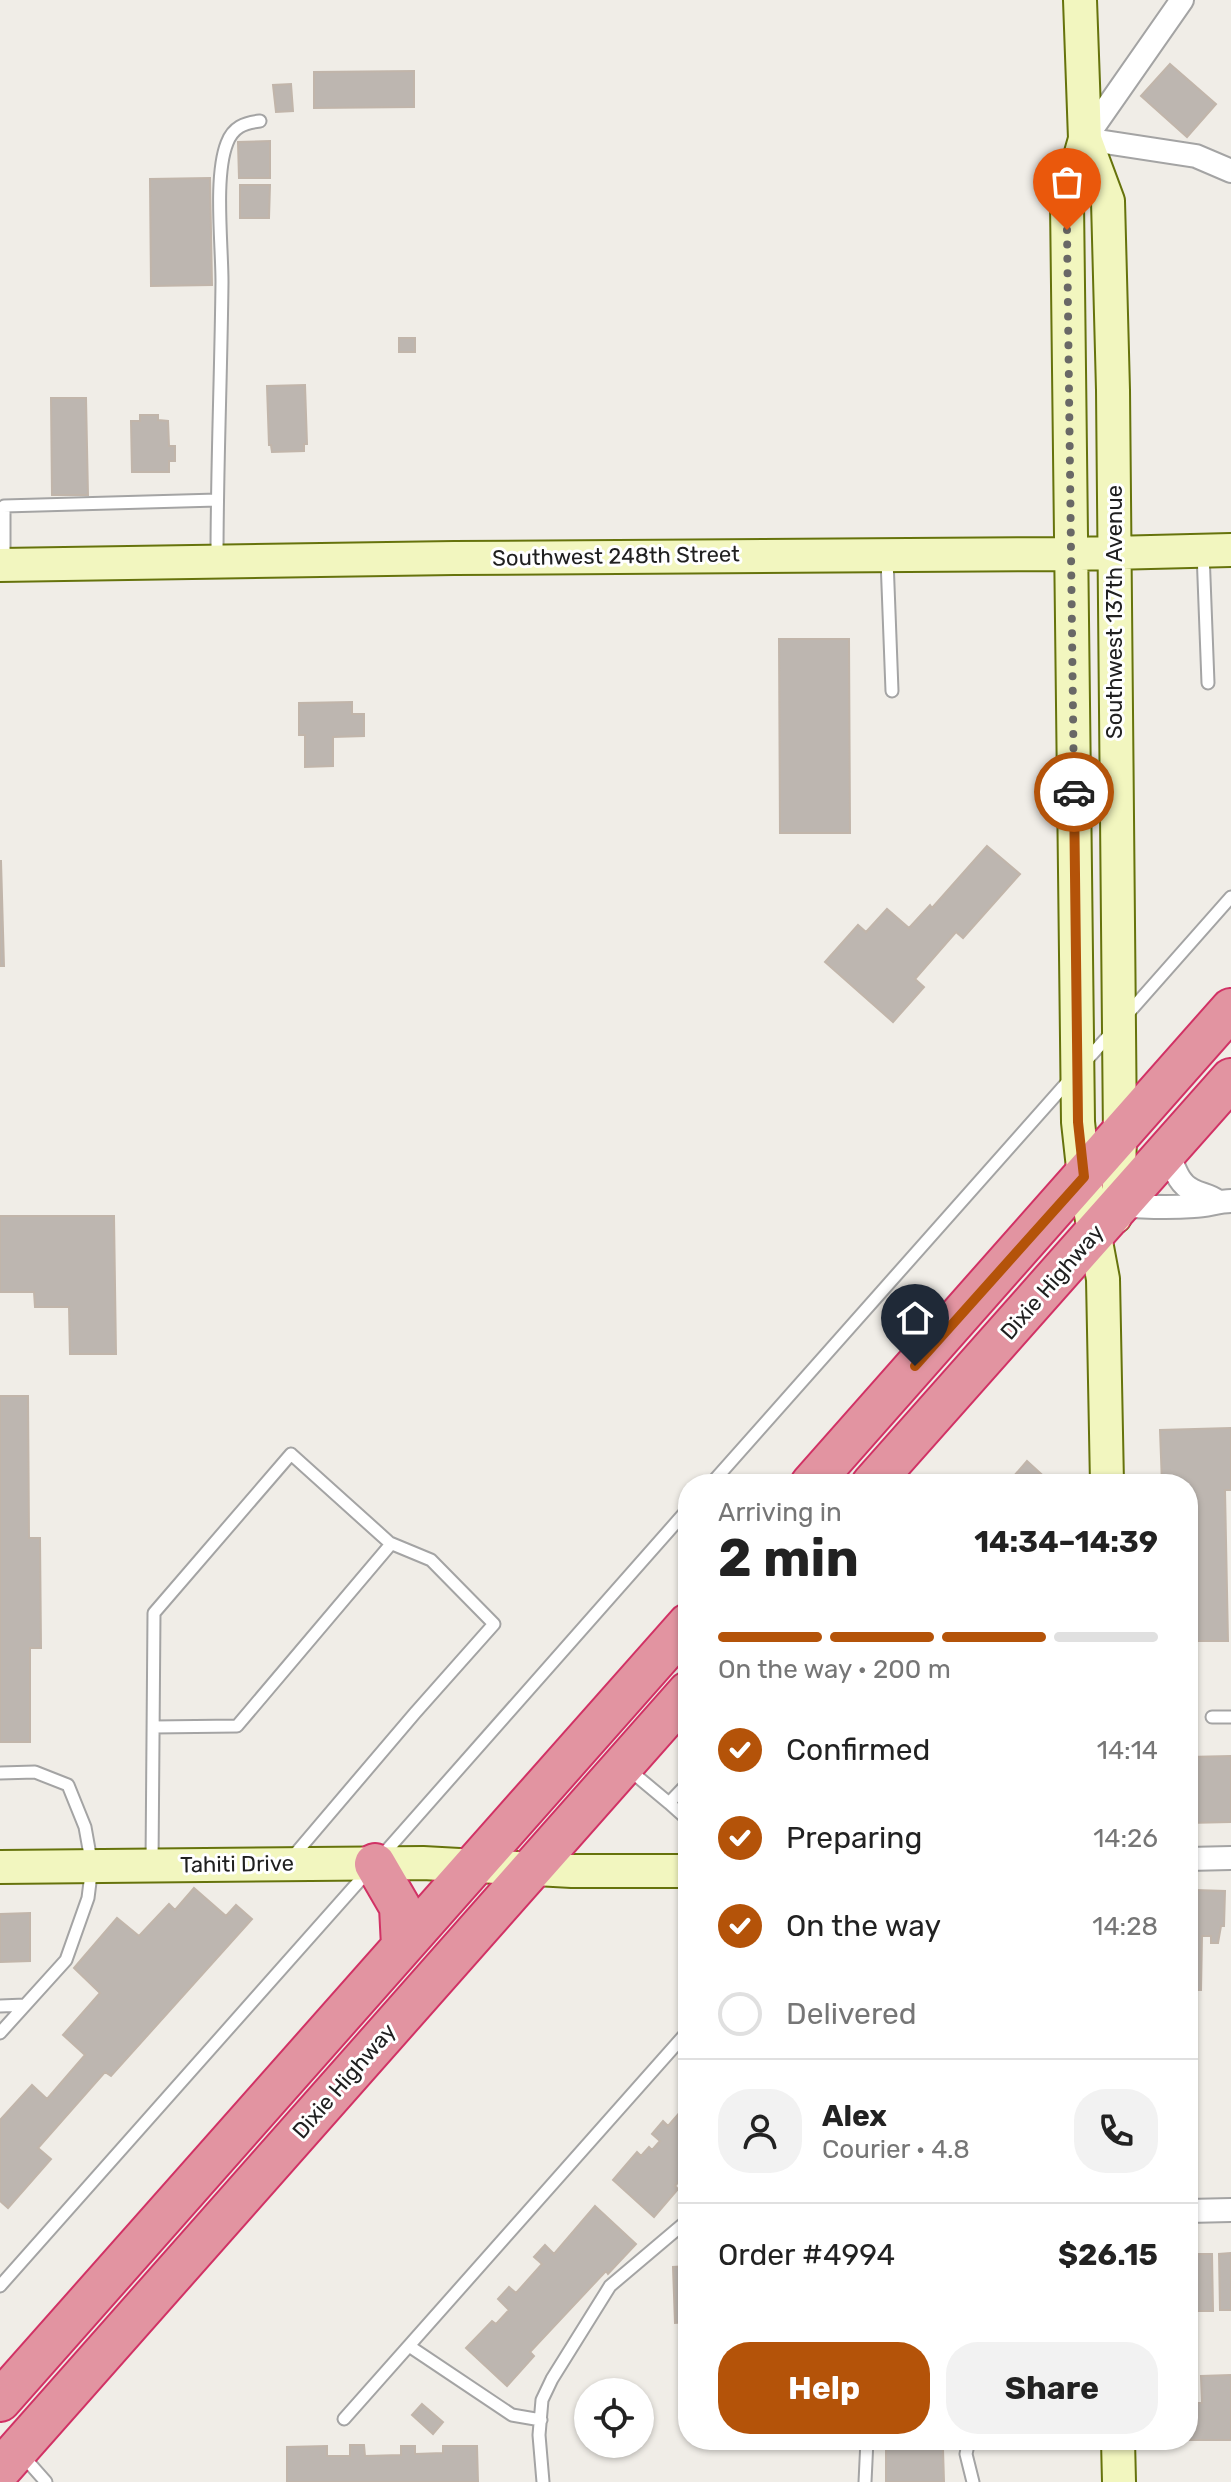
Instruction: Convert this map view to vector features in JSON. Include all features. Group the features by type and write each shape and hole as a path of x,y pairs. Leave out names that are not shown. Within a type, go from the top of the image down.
{"highway":[{"name":"Dixie Highway","path":"820,1474 1231,1009"},
{"name":"Dixie Highway","path":"881,1474 1231,1079"},
{"path":"849,1474 948,1365 978,1295"},
{"name":"Dixie Highway","path":"0,2401 678,1635"},
{"name":"Dixie Highway","path":"6,2469 678,1703"},
{"path":"375,1864 400,1907 402,1946"}],"main road":[{"name":"Southwest 137th Avenue","path":"1080,0 1085,139 1067,202 1078,1122 1093,1235 1103,1279 1107,1474"},
{"name":"Southwest 137th Avenue","path":"1085,139 1108,201 1113,390 1120,1137 1118,1205 1103,1279"},
{"name":"Southwest 248th Street","path":"2,565 1217,550"},
{"name":"Tahiti Drive","path":"0,1867 287,1863 678,1871"},
{"path":"1118,2450 1119,2482"}],"street":[{"path":"1182,0 1085,139 1196,156 1231,171"},
{"path":"1167,1151 1182,1183 1191,1190 1224,1201"},
{"path":"1118,1205 1198,1206 1224,1201"},
{"path":"1198,1859 1231,1858"},
{"path":"1198,2211 1231,2210"}],"lane":[{"path":"217,562 222,284 220,164 235,128 260,121"},
{"path":"2,565 4,506 217,500"},
{"path":"1208,683 1217,550"},
{"path":"887,554 892,691"},
{"path":"720,1474 1231,897"},
{"path":"152,1865 154,1613 291,1454 390,1543 431,1560 494,1624 287,1863"},
{"path":"0,2286 678,1520"},
{"path":"154,1727 237,1726 390,1543"},
{"path":"1212,1717 1231,1717"},
{"path":"624,1765 678,1811"},
{"path":"0,1773 35,1772 68,1785 85,1827 92,1866 88,1898 66,1960 0,2033"},
{"path":"669,1803 678,1794"},
{"path":"0,2006 25,2005"},
{"path":"344,2419 678,2042"},
{"path":"543,2482 539,2435 542,2400 552,2379 610,2286 678,2228"},
{"path":"409,2346 512,2415 541,2420"},
{"path":"865,2482 867,2450"},
{"path":"967,2450 973,2482"},
{"path":"6,2469 46,2482"}],"building":[{"path":"1170,64 1216,104 1187,137 1141,96"},
{"path":"414,71 414,107 314,108 314,72"},
{"path":"291,84 293,111 276,112 273,85"},
{"path":"270,141 270,178 239,178 238,142"},
{"path":"210,178 212,285 151,286 150,179"},
{"path":"240,185 270,185 269,218 240,218"},
{"path":"399,338 415,338 415,352 399,352"},
{"path":"305,385 307,444 304,444 304,451 272,452 269,445 267,386"},
{"path":"51,398 86,398 88,495 52,495"},
{"path":"140,415 158,415 158,420 168,421 169,446 175,446 175,461 169,461 169,472 132,472 131,421 140,421"},
{"path":"779,639 849,639 850,833 780,833"},
{"path":"352,702 352,714 364,714 364,736 333,737 333,766 305,767 305,735 299,735 299,703"},
{"path":"987,846 1020,874 963,938 956,932 915,979 924,987 893,1022 825,962 858,925 866,932 887,909 909,928 930,905 932,908"},
{"path":"1,861 4,966 0,966"},
{"path":"0,1216 114,1216 116,1354 70,1354 69,1307 35,1307 34,1292 0,1292"},
{"path":"0,1396 28,1396 29,1538 40,1538 41,1648 30,1648 30,1742 0,1742"},
{"path":"1231,1428 1231,1490 1225,1490 1228,1641 1198,1641 1198,1474 1162,1474 1160,1430"},
{"path":"1027,1461 1041,1474 1016,1474"},
{"path":"1231,1756 1231,1822 1198,1823 1198,1757"},
{"path":"194,1888 226,1916 236,1905 252,1919 111,2076 105,2072 38,2148 51,2159 8,2208 0,2201 0,2120 32,2085 47,2099 85,2055 63,2035 100,1993 74,1968 117,1918 139,1936 169,1904 175,1910"},
{"path":"1198,1890 1225,1891 1224,1926 1221,1926 1218,1943 1211,1943 1211,1936 1202,1936 1201,1990 1198,1990"},
{"path":"30,1913 30,1961 0,1962 0,1914"},
{"path":"678,2114 678,2182 675,2186 678,2189 654,2217 613,2180 637,2152 641,2156 660,2141 652,2134 663,2121 668,2126"},
{"path":"595,2206 636,2244 608,2274 606,2271 530,2352 534,2356 507,2386 466,2348 492,2321 496,2324 509,2310 498,2299 509,2287 516,2293 542,2264 534,2257 545,2245 554,2254"},
{"path":"1231,2253 1231,2310 1220,2310 1219,2254"},
{"path":"1198,2254 1212,2254 1213,2311 1198,2311"},
{"path":"673,2267 678,2267 678,2323 675,2323"},
{"path":"1231,2375 1231,2440 1198,2440 1201,2376"},
{"path":"422,2404 443,2422 433,2434 412,2415"},
{"path":"350,2445 364,2445 365,2456 401,2455 401,2446 415,2446 415,2454 443,2453 443,2446 477,2446 478,2482 287,2482 287,2447 327,2446 327,2456 350,2456"},
{"path":"886,2450 943,2450 944,2482 886,2482"}],"way so far":[{"path":"1067,230 1074,792"}],"route":[{"path":"915,1366 1084,1177 1078,1122 1074,792"}]}
